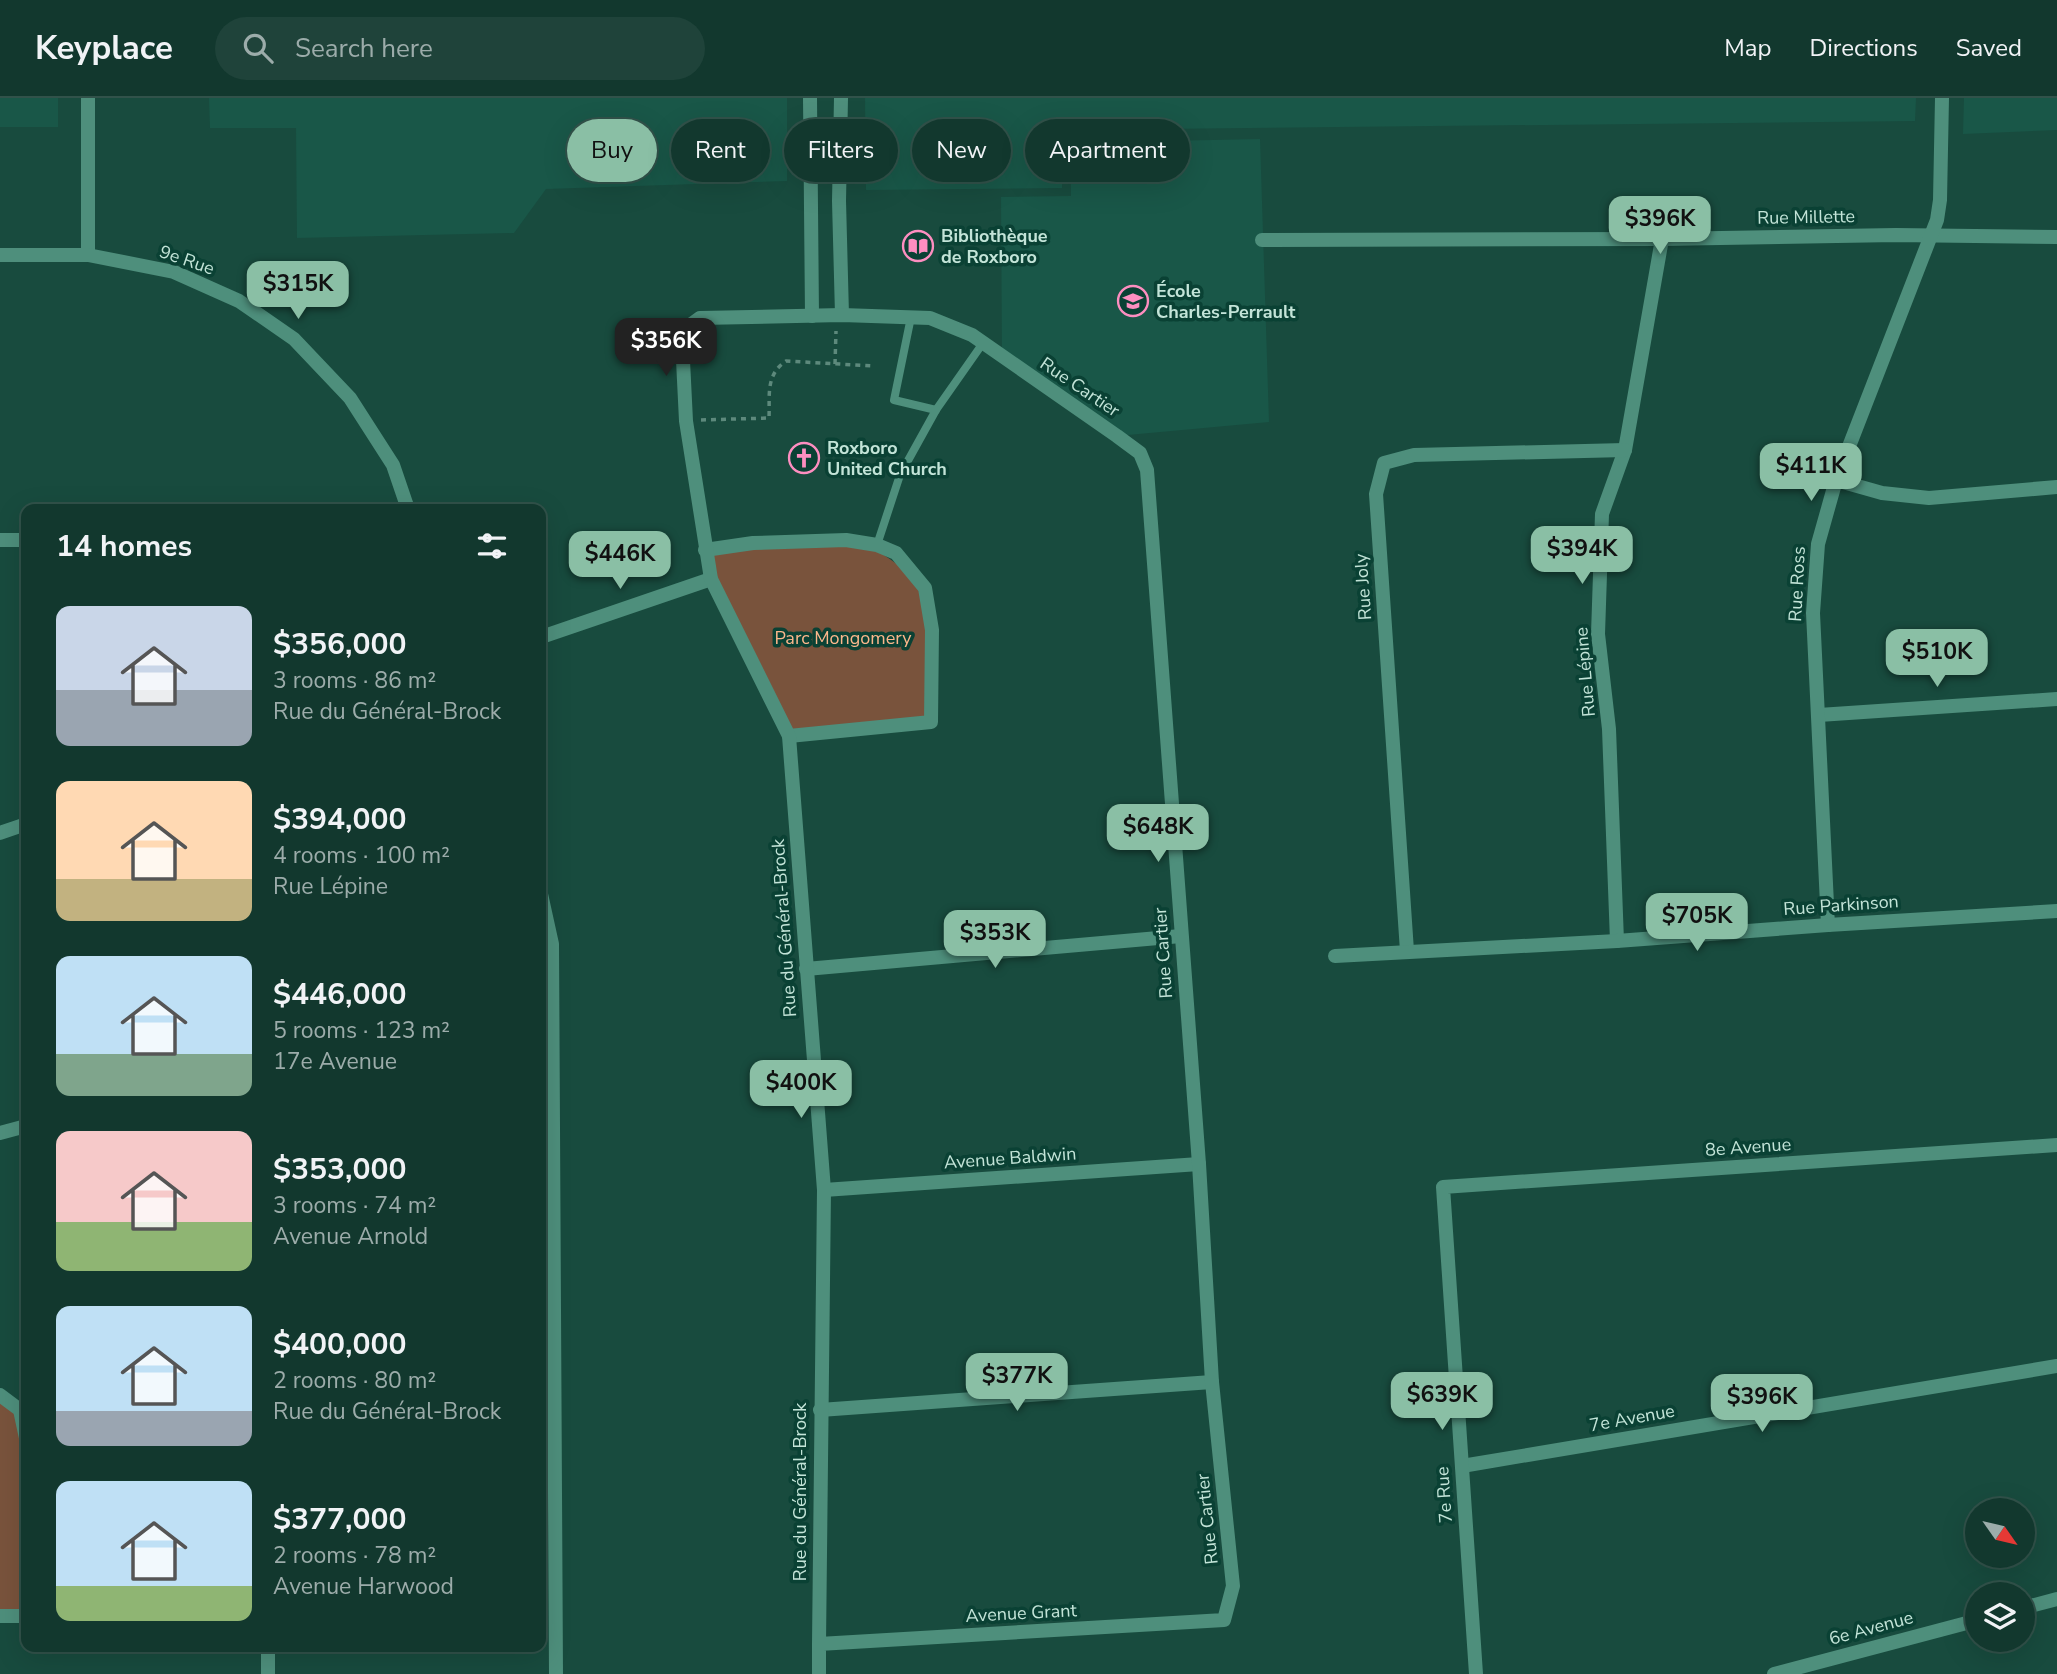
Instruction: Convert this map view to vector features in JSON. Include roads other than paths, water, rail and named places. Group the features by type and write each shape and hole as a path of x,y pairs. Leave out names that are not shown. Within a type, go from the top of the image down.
{"street":[{"path":"88,98 88,254"},
{"path":"810,98 812,316"},
{"path":"839,315 841,98"},
{"name":"Rue Ross","path":"1828,925 1813,613 1818,544 1836,480 1931,237 1939,210 1942,98"},
{"name":"Rue Millette","path":"1262,240 1662,239 1896,235 2057,237"},
{"name":"Rue Lépine","path":"1617,942 1609,729 1598,634 1602,514 1625,450 1662,239"},
{"name":"9e Rue","path":"0,255 88,254 174,272 239,301 295,339 350,398 393,465 406,504"},
{"name":"Rue Cartier","path":"812,316 930,318 972,335 1140,453 1147,470 1199,1164 1212,1382 1233,1586 1224,1620"},
{"name":"Rue du Général-Brock","path":"812,316 700,317 689,326 682,340 686,421 711,579 789,736 824,1190 819,1674"},
{"name":"Rue Joly","path":"1407,951 1376,494 1384,463 1414,455 1625,450"},
{"path":"1836,480 1882,494 1929,498 2057,487"},
{"path":"0,540 21,540"},
{"path":"705,550 727,545 846,540 877,545 896,553 925,588 932,630 931,722 789,736"},
{"path":"546,634 711,579"},
{"path":"1819,715 2057,699"},
{"path":"0,833 21,826"},
{"name":"Rue Parkinson","path":"1335,956 1617,942 1828,925 2057,911"},
{"path":"546,917 552,944 547,1438 556,1674"},
{"path":"806,968 1181,936"},
{"path":"0,1133 21,1127"},
{"name":"8e Avenue","path":"1443,1187 2057,1145"},
{"name":"Avenue Baldwin","path":"824,1190 1199,1164"},
{"name":"7e Rue","path":"1443,1187 1476,1674"},
{"name":"7e Avenue","path":"1462,1466 2057,1366"},
{"path":"820,1410 1212,1382"},
{"path":"0,1395 20,1410 21,1415"},
{"path":"2035,1605 2057,1599"},
{"path":"0,1616 21,1616"},
{"name":"Avenue Grant","path":"819,1644 1224,1620"},
{"name":"6e Avenue","path":"1774,1674 1965,1623"},
{"path":"268,1652 268,1674"}],"lane":[{"path":"911,317 894,400 936,410"},
{"path":"877,545 900,475 936,410 983,343"}],"place":[{"name":"Bibliothèque de Roxboro","path":"918,246"},
{"name":"École Charles-Perrault","path":"1133,301"},
{"name":"Roxboro United Church","path":"804,458"}],"park label":[{"name":"Parc Mongomery","path":"843,638"}]}
